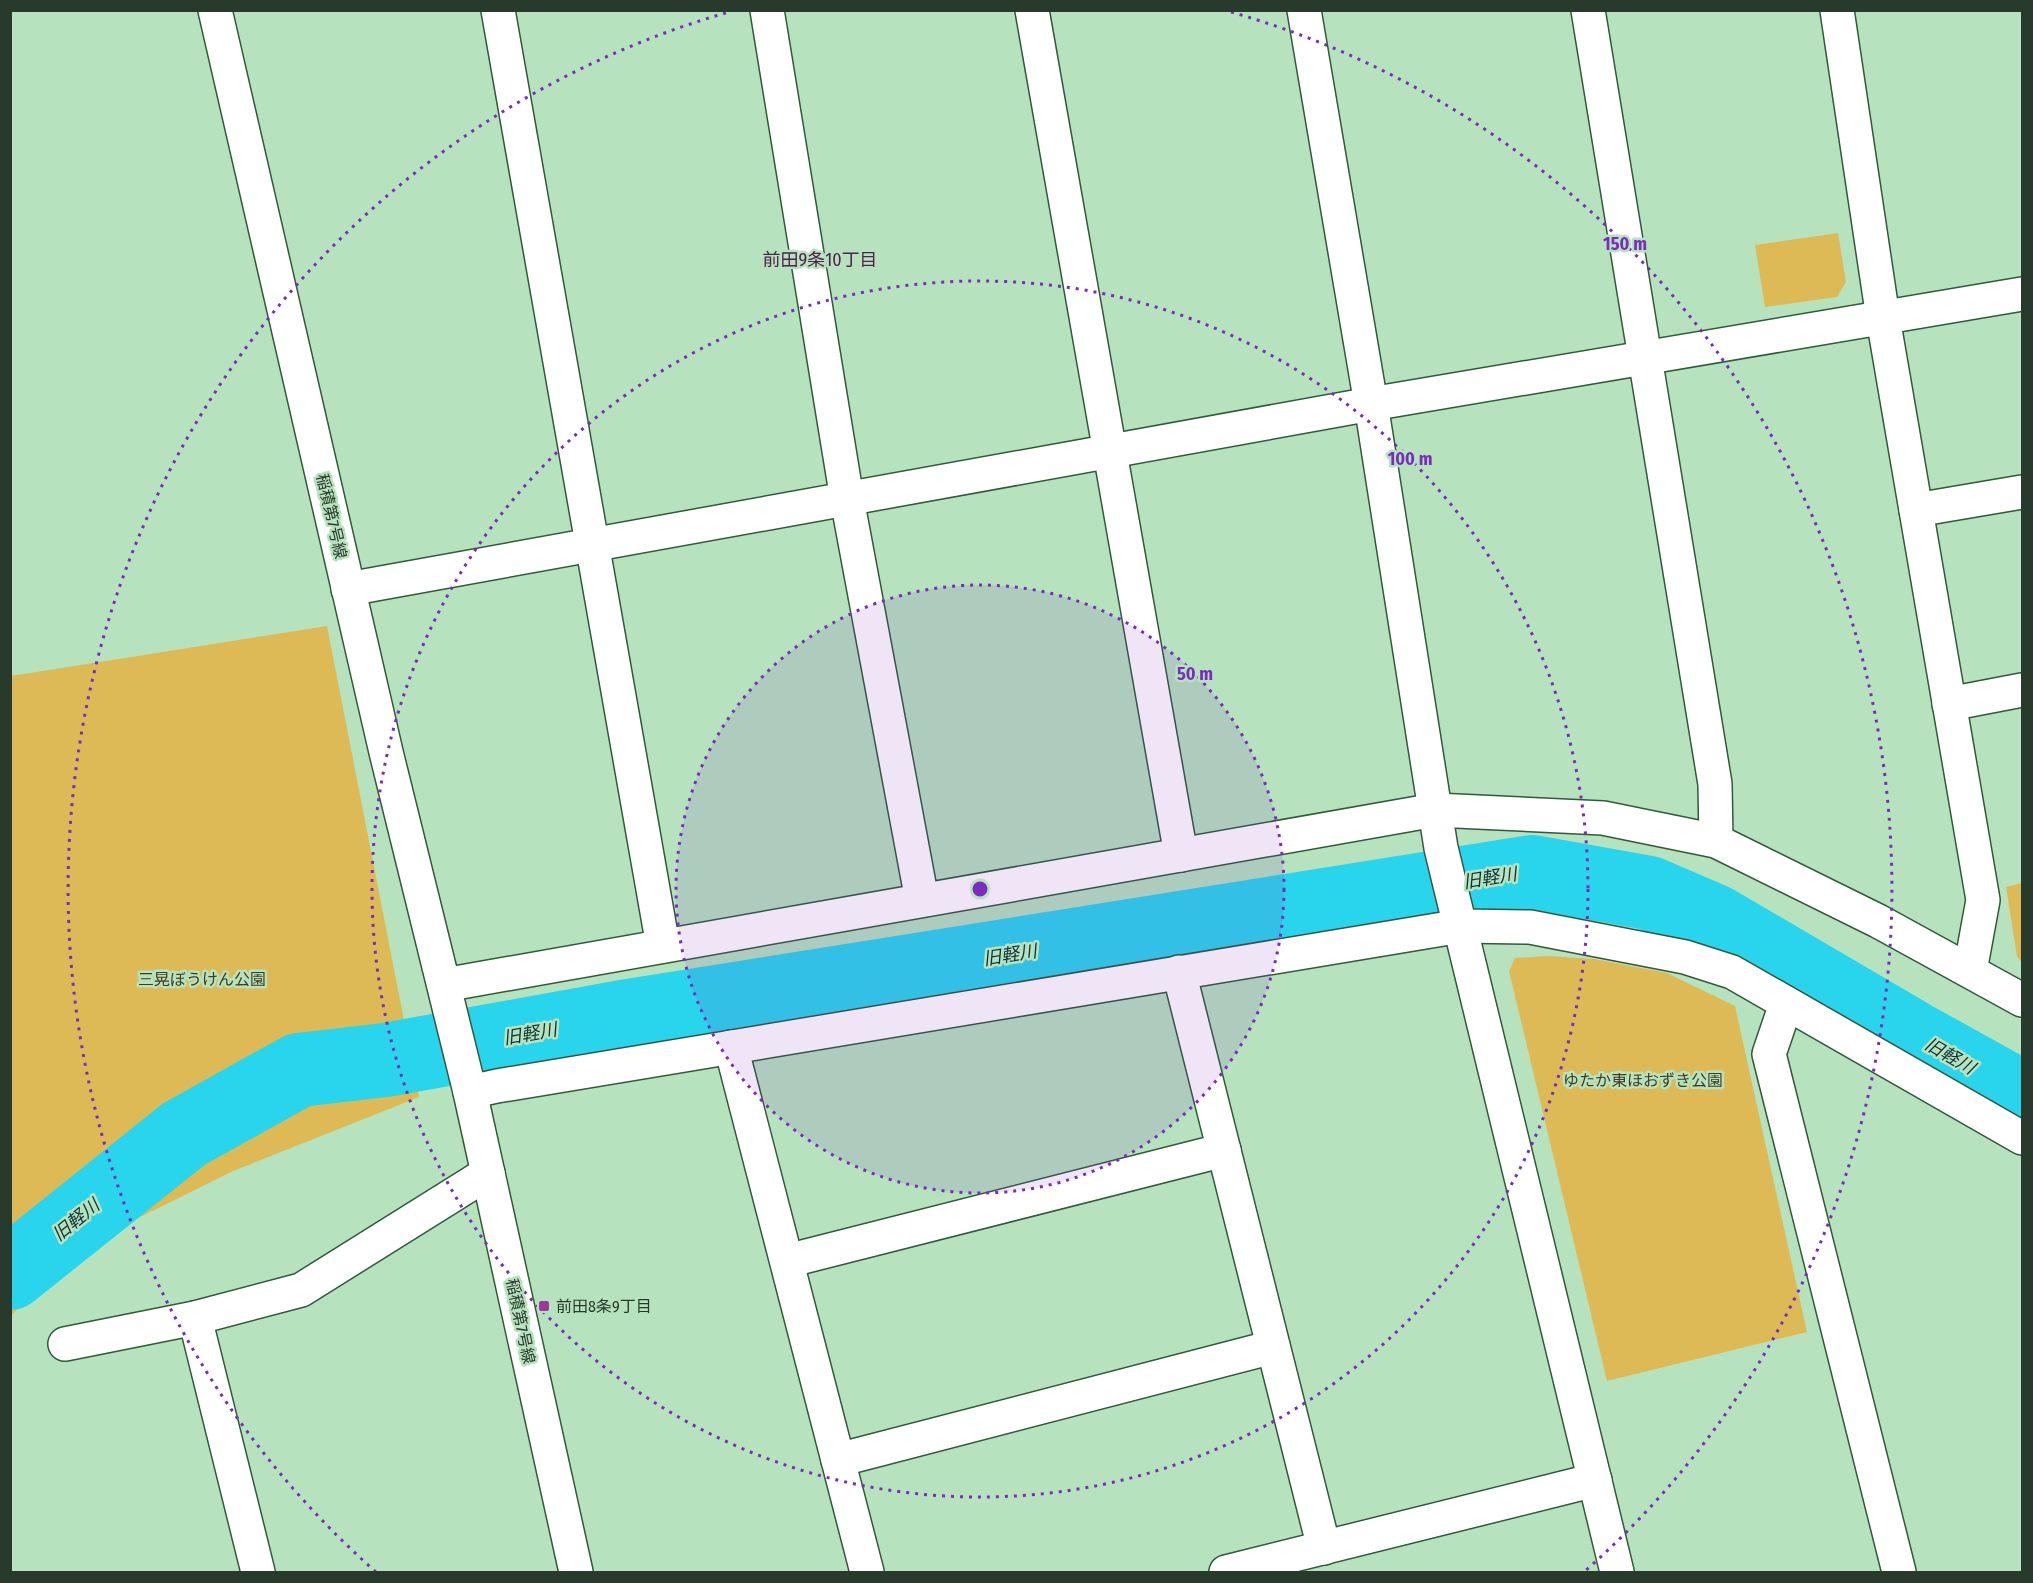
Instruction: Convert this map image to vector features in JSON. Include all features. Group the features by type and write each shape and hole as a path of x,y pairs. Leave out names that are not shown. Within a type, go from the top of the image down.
{"street":[{"path":"498,10 663,946"},
{"path":"767,10 847,499 922,900"},
{"path":"1032,10 1181,855"},
{"path":"1304,10 1371,404 1441,848 1617,1572"},
{"path":"1588,10 1715,784 1716,841"},
{"path":"1837,10 1883,318 1983,900 1971,971"},
{"name":"稲積第7号線","path":"219,11 348,589 467,1081 576,1572"},
{"path":"348,589 1371,404 2022,294"},
{"path":"1916,510 2022,492"},
{"path":"1949,704 2022,690"},
{"path":"444,985 1435,810 1603,818 1716,841 1878,921 2022,1000"},
{"path":"467,1081 497,1086 1179,972 1459,916 1530,927 1684,957 1732,972 2022,1138"},
{"path":"1179,972 1324,1548"},
{"path":"1786,1004 1769,1054 1899,1572"},
{"path":"731,1047 867,1572"},
{"path":"787,1261 1224,1150"},
{"path":"65,1344 195,1318 301,1290 488,1173"},
{"path":"195,1318 258,1572"},
{"path":"838,1460 1273,1347"},
{"path":"1226,1572 1595,1480"}],"green space":[{"path":"1838,233 1846,282 1837,297 1765,307 1755,245"},
{"name":"三晃ぼうけん公園","path":"327,626 419,1097 231,1172 132,1221 85,1235 11,1316 11,676"},
{"path":"2022,883 2022,963 2017,956 2006,887"},
{"name":"ゆたか東ほおずき公園","path":"1548,956 1594,959 1667,973 1735,1006 1807,1332 1607,1381 1509,971 1515,958"}],"waterway":[{"name":"旧軽川","path":"10,1273 184,1134 299,1070 385,1060 623,1017 1532,872 1649,893 1714,921 1912,1037 2022,1098"}],"place":[{"name":"前田8条9丁目","path":"544,1306"}],"district":[{"name":"前田9条10丁目","path":"820,260"}]}
